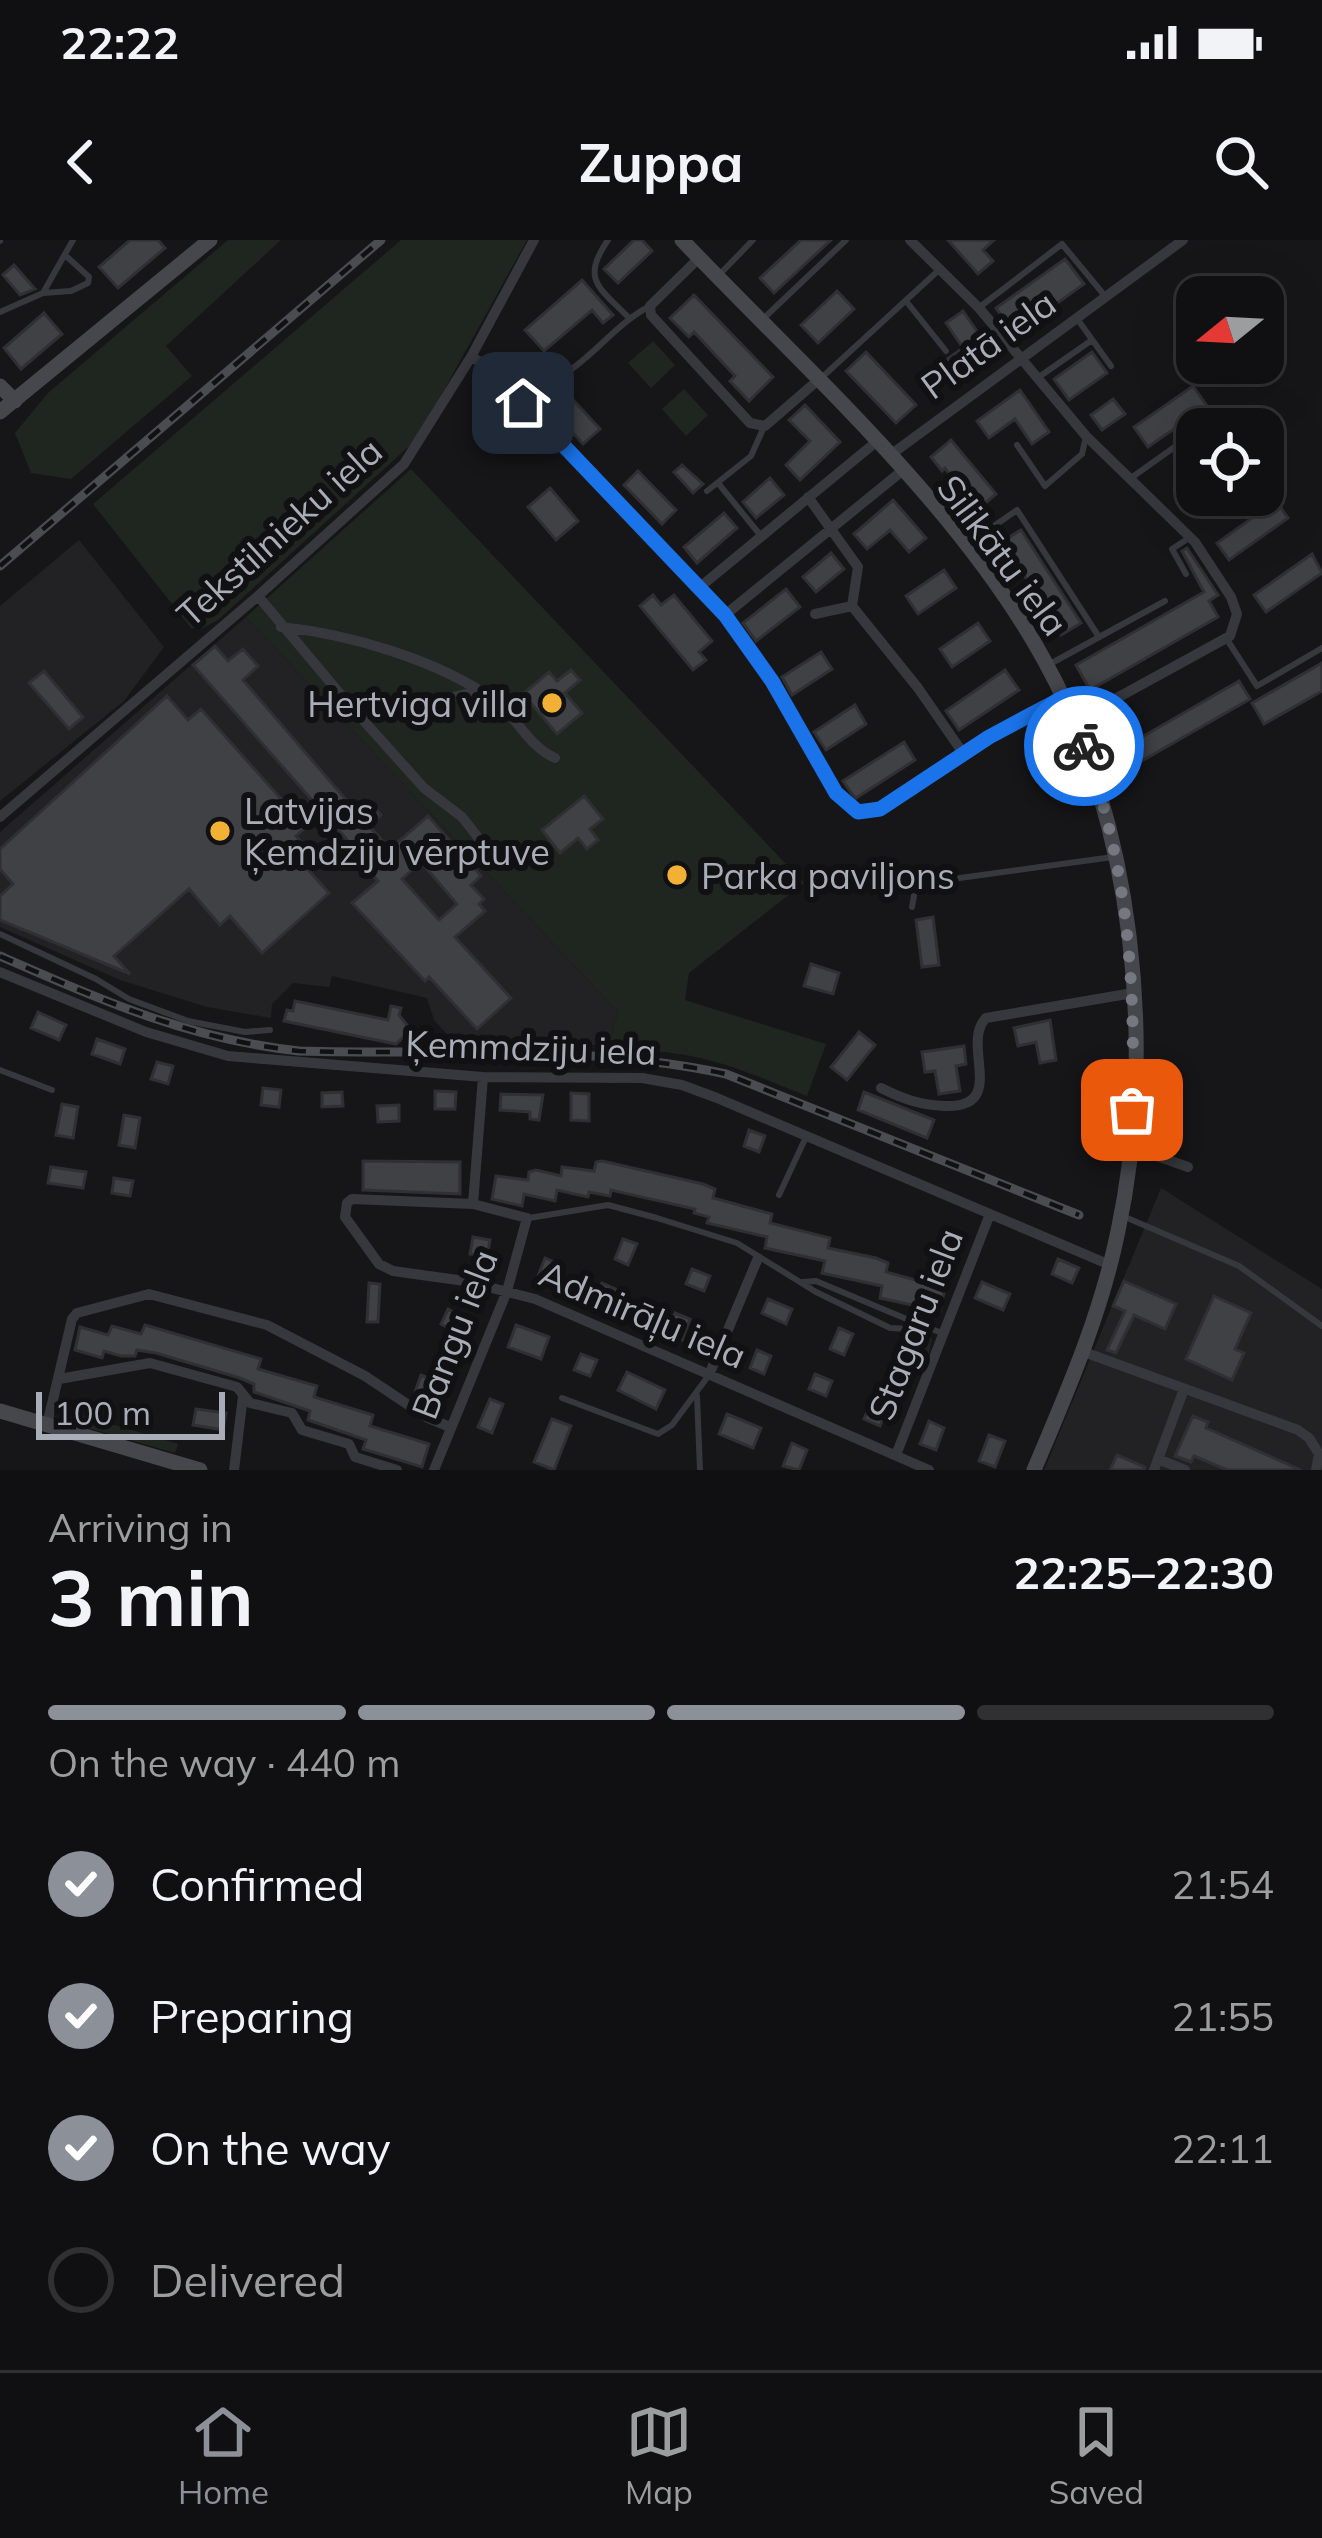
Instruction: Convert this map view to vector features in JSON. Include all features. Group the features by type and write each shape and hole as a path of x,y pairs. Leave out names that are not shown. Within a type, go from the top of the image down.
{"main road":[{"path":"0,412 210,240"},
{"name":"Silikātu iela","path":"682,240 889,456 966,546 1048,666 1099,786 1117,857 1133,993 1131,1148 1110,1265 1084,1352 1034,1470"},
{"path":"0,386 15,401"},
{"path":"0,1411 200,1470"}],"street":[{"name":"Tekstilnieku iela","path":"0,817 404,464 471,357 534,240"},
{"path":"910,240 979,308 1086,436 1190,537 1232,597 1237,614 1228,637 1075,721"},
{"name":"Platā iela","path":"889,456 1183,240"},
{"path":"699,258 650,306 657,323 750,423 765,426 817,381"},
{"path":"471,357 486,365 725,615 781,695 836,793 858,812 880,809 963,753 1064,697"},
{"path":"700,587 876,442"},
{"path":"725,615 902,471"},
{"path":"808,497 858,567 852,606 963,753"},
{"path":"258,596 424,788 462,817 484,845"},
{"path":"815,614 852,606"},
{"path":"281,627 411,656 497,703 541,751 555,758"},
{"path":"346,701 415,706 478,691"},
{"name":"Ķemmdziju iela","path":"0,972 146,1032 228,1057 483,1077 662,1080 1110,1265"},
{"path":"881,1088 921,1104 961,1105 979,1089 978,1033 986,1018 1133,993"},
{"path":"483,1077 472,1204 527,1218"},
{"path":"1131,1148 1188,1167"},
{"name":"Admirāļu iela","path":"472,1204 352,1199 346,1216 379,1264 393,1271 507,1291 929,1470"},
{"name":"Stagaru iela","path":"896,1455 989,1214"},
{"name":"Bangu iela","path":"434,1470 507,1291 527,1218"},
{"path":"709,1375 758,1258"},
{"path":"47,1425 72,1318 149,1294 266,1325 450,1427"},
{"path":"1084,1352 1298,1430 1319,1454 1316,1470"},
{"path":"59,1379 150,1363 237,1388 250,1402 292,1414 302,1430 349,1444 355,1457 397,1470"},
{"path":"1184,1389 1156,1465 1184,1470"},
{"path":"234,1470 243,1395"}],"lane":[{"path":"43,292 73,240"},
{"path":"608,240 592,263 593,274 629,318"},
{"path":"717,277 753,240"},
{"path":"760,322 846,240"},
{"path":"979,308 1062,244 1105,296"},
{"path":"0,312 43,292 71,291 88,283 89,278 64,254"},
{"path":"817,381 940,268"},
{"path":"906,301 946,351"},
{"path":"523,403 650,306"},
{"path":"1076,317 1111,366"},
{"path":"1035,380 1092,340"},
{"path":"707,491 751,457 765,426"},
{"path":"1017,445 1045,486 1082,454 1086,436"},
{"path":"1131,478 1176,446"},
{"path":"718,482 761,536"},
{"path":"966,546 1017,510 1099,637"},
{"path":"1186,574 1172,548 1190,537"},
{"path":"1048,666 1165,601"},
{"path":"1228,637 1257,686 1322,648"},
{"path":"912,907 916,884 1117,857"},
{"path":"0,934 129,999 188,1021 245,1032 270,1030"},
{"path":"0,1070 52,1090"},
{"path":"779,1195 806,1137"},
{"path":"527,1218 608,1205 737,1243 798,1282 890,1328 910,1329 916,1323"},
{"path":"1121,1216 1148,1223 1239,1266 1322,1326"},
{"path":"798,1282 816,1281 942,1333"},
{"path":"562,1398 658,1434 672,1425 709,1375"},
{"path":"697,1392 700,1470"}],"shaded area":[{"path":"228,240 281,240 166,346 192,376 71,479 31,473 15,433 48,393"},
{"path":"401,240 527,240 417,439 218,620 191,628 93,504"},
{"path":"653,341 675,365 651,388 628,363"},
{"path":"684,389 708,415 686,436 662,409"},
{"path":"411,469 804,883 689,973 685,1000 826,1044 807,1096 719,1063 675,1053 625,1050 616,1042 609,1045 618,1012 246,617"},
{"path":"79,540 164,647 124,701 0,801 0,606"},
{"path":"246,617 618,1012 609,1045 457,1045 434,1020 427,998 332,976 329,987 293,983 272,1004 271,1018 207,1007 120,980 0,927 0,832"},
{"path":"1161,1188 1322,1289 1322,1470 1044,1470"},
{"path":"920,1330 932,1339 927,1362 900,1337"},
{"path":"59,1408 178,1444 175,1453 67,1422"}],"building":[{"path":"130,240 158,240 165,248 118,288 99,267"},
{"path":"634,240 642,240 652,251 618,283 604,269"},
{"path":"801,240 831,240 774,293 760,278"},
{"path":"948,240 994,240 983,250 993,261 978,274"},
{"path":"1065,259 1084,284 1014,334 996,308"},
{"path":"14,265 35,289 20,295 3,275"},
{"path":"582,280 613,315 603,323 592,310 544,351 525,330"},
{"path":"837,291 854,309 818,343 801,325"},
{"path":"694,295 773,377 749,401 730,381 735,376 694,332 689,337 670,318"},
{"path":"963,311 992,353 949,383 937,366 963,348 946,323"},
{"path":"44,313 62,334 21,369 4,348"},
{"path":"866,352 916,405 896,423 846,371"},
{"path":"1092,352 1107,373 1069,400 1054,379"},
{"path":"1193,386 1207,406 1176,408 1176,428 1148,447 1134,427"},
{"path":"1020,390 1049,432 1032,444 1015,419 989,438 977,421"},
{"path":"565,391 600,429 583,444 548,406"},
{"path":"1113,399 1125,414 1102,430 1091,415"},
{"path":"805,405 840,442 800,480 786,465 810,441 789,420"},
{"path":"951,440 996,494 976,511 945,468 942,471 931,457"},
{"path":"682,465 703,484 693,493 674,472"},
{"path":"638,471 676,510 662,524 624,485"},
{"path":"770,478 784,495 756,518 743,502"},
{"path":"550,488 578,521 556,540 528,507"},
{"path":"893,500 926,538 909,552 890,530 867,549 854,534"},
{"path":"1284,512 1288,518 1229,560 1217,543 1255,516 1284,516"},
{"path":"724,513 737,528 697,563 684,547"},
{"path":"1021,530 1081,623 1061,635 1003,541"},
{"path":"1187,548 1218,595 1209,601 1218,617 1090,690 1076,665 1204,592 1182,551"},
{"path":"831,553 844,569 816,592 803,577"},
{"path":"1312,554 1322,573 1266,612 1254,595"},
{"path":"944,570 956,588 918,614 906,596"},
{"path":"786,589 800,607 756,641 743,623"},
{"path":"653,595 661,605 674,595 712,641 699,652 706,660 693,670 640,606"},
{"path":"978,623 990,641 952,667 940,649"},
{"path":"215,646 228,661 243,649 258,666 243,680 360,816 373,805 381,815 369,826 390,849 428,816 481,876 471,885 484,899 479,904 485,911 455,937 511,998 477,1029 352,903 378,881 193,665","holes":["421,862 457,904 439,920 402,879"]},
{"path":"821,652 832,669 792,695 782,677"},
{"path":"1322,663 1322,691 1264,724 1252,703"},
{"name":"Hertviga villa","path":"571,670 580,680 565,693 582,713 557,734 523,694 549,672 557,681"},
{"path":"1005,670 1019,690 959,730 946,711"},
{"path":"44,671 83,717 69,729 29,683"},
{"path":"1239,681 1250,699 1133,766 1123,748"},
{"name":"Latvijas Ķemdziju vērptuve","path":"167,696 188,720 201,709 306,827 296,836 305,846 295,855 329,893 262,953 230,916 220,925 189,889 114,956 130,974 0,920 0,896 13,884 0,869 0,849"},
{"path":"855,705 866,724 826,750 814,732"},
{"path":"904,742 915,760 856,798 843,781"},
{"path":"584,796 603,819 590,829 598,840 587,849 578,838 560,853 542,830"},
{"path":"933,917 939,965 922,967 916,920"},
{"path":"811,964 839,973 833,994 804,986"},
{"path":"295,1001 388,1020 391,1006 401,1008 399,1015 411,1030 396,1044 284,1021"},
{"path":"38,1012 66,1025 59,1040 31,1028"},
{"path":"1050,1020 1056,1060 1040,1063 1036,1042 1018,1046 1014,1028"},
{"path":"859,1032 875,1045 847,1080 831,1067"},
{"path":"97,1039 125,1049 120,1064 92,1054"},
{"path":"964,1046 966,1064 956,1066 960,1091 939,1094 935,1071 925,1072 922,1052"},
{"path":"157,1062 173,1066 168,1084 151,1079"},
{"path":"263,1088 281,1090 279,1107 261,1105"},
{"path":"435,1091 456,1092 455,1109 435,1109"},
{"path":"342,1092 343,1106 322,1107 322,1093"},
{"path":"864,1092 934,1120 927,1138 858,1110"},
{"path":"571,1093 589,1094 589,1121 571,1120"},
{"path":"501,1094 543,1095 539,1120 530,1119 530,1112 500,1110"},
{"path":"62,1104 78,1107 73,1138 56,1135"},
{"path":"399,1105 399,1121 378,1122 377,1106"},
{"path":"124,1115 140,1118 135,1148 119,1145"},
{"path":"749,1130 765,1136 759,1152 744,1146"},
{"path":"363,1161 460,1162 460,1194 363,1190"},
{"path":"596,1162 703,1184 715,1189 713,1198 772,1214 770,1223 830,1238 828,1248 876,1258 888,1263 886,1272 945,1288 940,1311 880,1298 882,1286 822,1273 825,1261 765,1248 767,1237 707,1223 709,1217 694,1213 695,1209 611,1190 610,1196 589,1192 588,1197 557,1190 555,1201 524,1194 522,1206 492,1199 496,1176 528,1180 529,1172 536,1170 561,1176 562,1167 594,1171"},
{"path":"51,1167 86,1172 83,1188 48,1183"},
{"path":"114,1178 133,1181 130,1196 112,1193"},
{"path":"473,1237 490,1240 487,1257 470,1254"},
{"path":"623,1239 637,1244 628,1265 615,1259"},
{"path":"545,1258 561,1265 554,1283 538,1276"},
{"path":"1058,1259 1079,1268 1072,1283 1052,1274"},
{"path":"692,1269 710,1276 704,1291 686,1284"},
{"path":"1124,1281 1176,1304 1165,1329 1134,1315 1116,1353 1107,1350 1125,1311 1113,1306"},
{"path":"982,1282 1010,1294 1003,1310 975,1298"},
{"path":"369,1283 380,1284 378,1322 367,1322"},
{"path":"602,1283 627,1294 616,1319 587,1307"},
{"path":"1214,1296 1251,1313 1235,1349 1244,1353 1232,1380 1186,1359"},
{"path":"768,1299 792,1309 786,1324 762,1313"},
{"path":"448,1309 467,1319 460,1334 441,1324"},
{"path":"675,1313 690,1319 682,1340 666,1333"},
{"path":"145,1325 261,1359 258,1369 317,1386 314,1397 373,1415 370,1426 429,1444 422,1467 363,1449 366,1440 308,1420 310,1411 254,1392 254,1384 240,1378 156,1353 137,1350 135,1356 121,1356 104,1351 102,1358 75,1350 80,1327 108,1335 112,1326 141,1334"},
{"path":"516,1325 549,1337 541,1359 508,1347"},
{"path":"839,1328 853,1334 844,1355 830,1349"},
{"path":"757,1350 771,1356 764,1374 750,1368"},
{"path":"581,1354 597,1360 590,1376 574,1370"},
{"path":"627,1372 665,1390 656,1409 618,1390"},
{"path":"815,1374 832,1381 826,1396 809,1389"},
{"path":"421,1375 441,1383 435,1399 415,1392"},
{"path":"873,1398 888,1405 880,1426 864,1419"},
{"path":"490,1399 503,1404 492,1433 478,1427"},
{"path":"196,1409 226,1413 223,1430 193,1425"},
{"path":"727,1414 761,1428 753,1448 719,1434"},
{"path":"1193,1416 1208,1422 1206,1428 1301,1470 1227,1470 1194,1456 1191,1462 1175,1456"},
{"path":"552,1419 571,1426 554,1470 534,1462"},
{"path":"929,1421 944,1428 936,1450 920,1444"},
{"path":"989,1435 1005,1441 995,1467 979,1461"},
{"path":"792,1443 807,1450 799,1470 783,1466"},
{"path":"1117,1455 1145,1467 1144,1470 1110,1470"}],"railway":[{"path":"0,566 381,240"},
{"path":"0,956 146,1016 259,1045 299,1051 621,1058 726,1074 1079,1215"}],"way so far":[{"path":"1084,746 1109,820 1124,894 1133,993 1132,1110"}],"place":[{"name":"Hertviga villa","path":"552,703"},
{"name":"Latvijas Ķemdziju vērptuve","path":"220,831"},
{"name":"Parka paviljons","path":"677,875"}],"route":[{"path":"523,403 725,615 772,681 848,806 858,812 880,809 989,737 1064,697 1084,746"}]}
